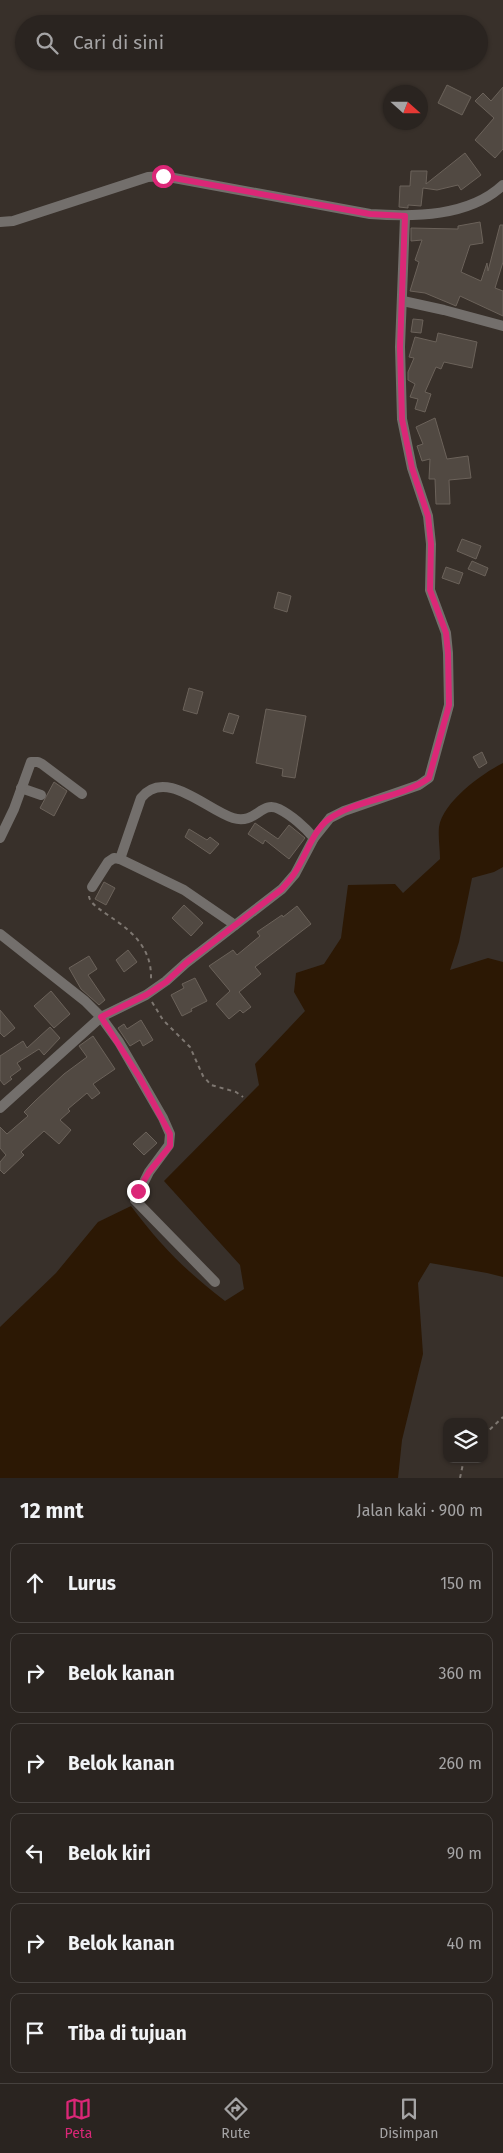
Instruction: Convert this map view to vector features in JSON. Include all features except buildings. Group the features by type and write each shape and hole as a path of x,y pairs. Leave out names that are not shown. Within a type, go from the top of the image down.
{"street":[{"path":"0,222 13,221 148,177 163,176 370,214 405,216 458,209 473,204 494,193 503,185"},
{"path":"0,1108 101,1017 166,982 186,963 282,889 294,874 314,838 330,818 344,811 411,788 429,778 449,705 446,633 430,590 431,544 428,516 412,468 402,419 400,347 405,216"},
{"path":"403,301 503,326"},
{"path":"0,838 14,809 31,762 38,762 82,794"},
{"path":"120,859 141,798 146,792 162,786 172,788 197,799 232,818 244,820 253,817 264,808 270,806 278,809 304,827 314,838"},
{"path":"21,788 41,795"},
{"path":"92,887 108,862 114,858 120,859 184,890 235,925"},
{"path":"0,934 84,1000 101,1017 140,1078 170,1134 170,1146 149,1172 138,1191 136,1200 215,1282"}],"path":[{"path":"92,887 89,898 92,905 115,919 139,940 148,955 151,965 148,993 163,1020 190,1047 203,1076 211,1085 236,1092 243,1098"},
{"path":"488,1431 503,1417"},
{"path":"460,1478 463,1463"}],"shaded area":[{"path":"503,763 503,867 494,872 472,878 459,942 450,970 488,958 503,962 503,1277 430,1263 418,1283 423,1354 402,1440 398,1478 0,1478 0,1327 56,1273 98,1222 131,1206 175,1257 225,1301 244,1289 240,1265 164,1181 259,1085 255,1064 305,1011 294,992 296,973 324,964 341,938 348,885 395,884 403,893 440,859 439,827 448,808 474,781"}],"route":[{"path":"138,1191 149,1172 170,1146 170,1134 140,1078 101,1017 146,995 166,982 186,963 282,889 294,874 324,823 330,818 344,811 419,785 429,778 449,705 446,633 430,590 431,544 428,516 412,468 402,419 400,397 405,216 370,214 250,194 163,176"}]}
